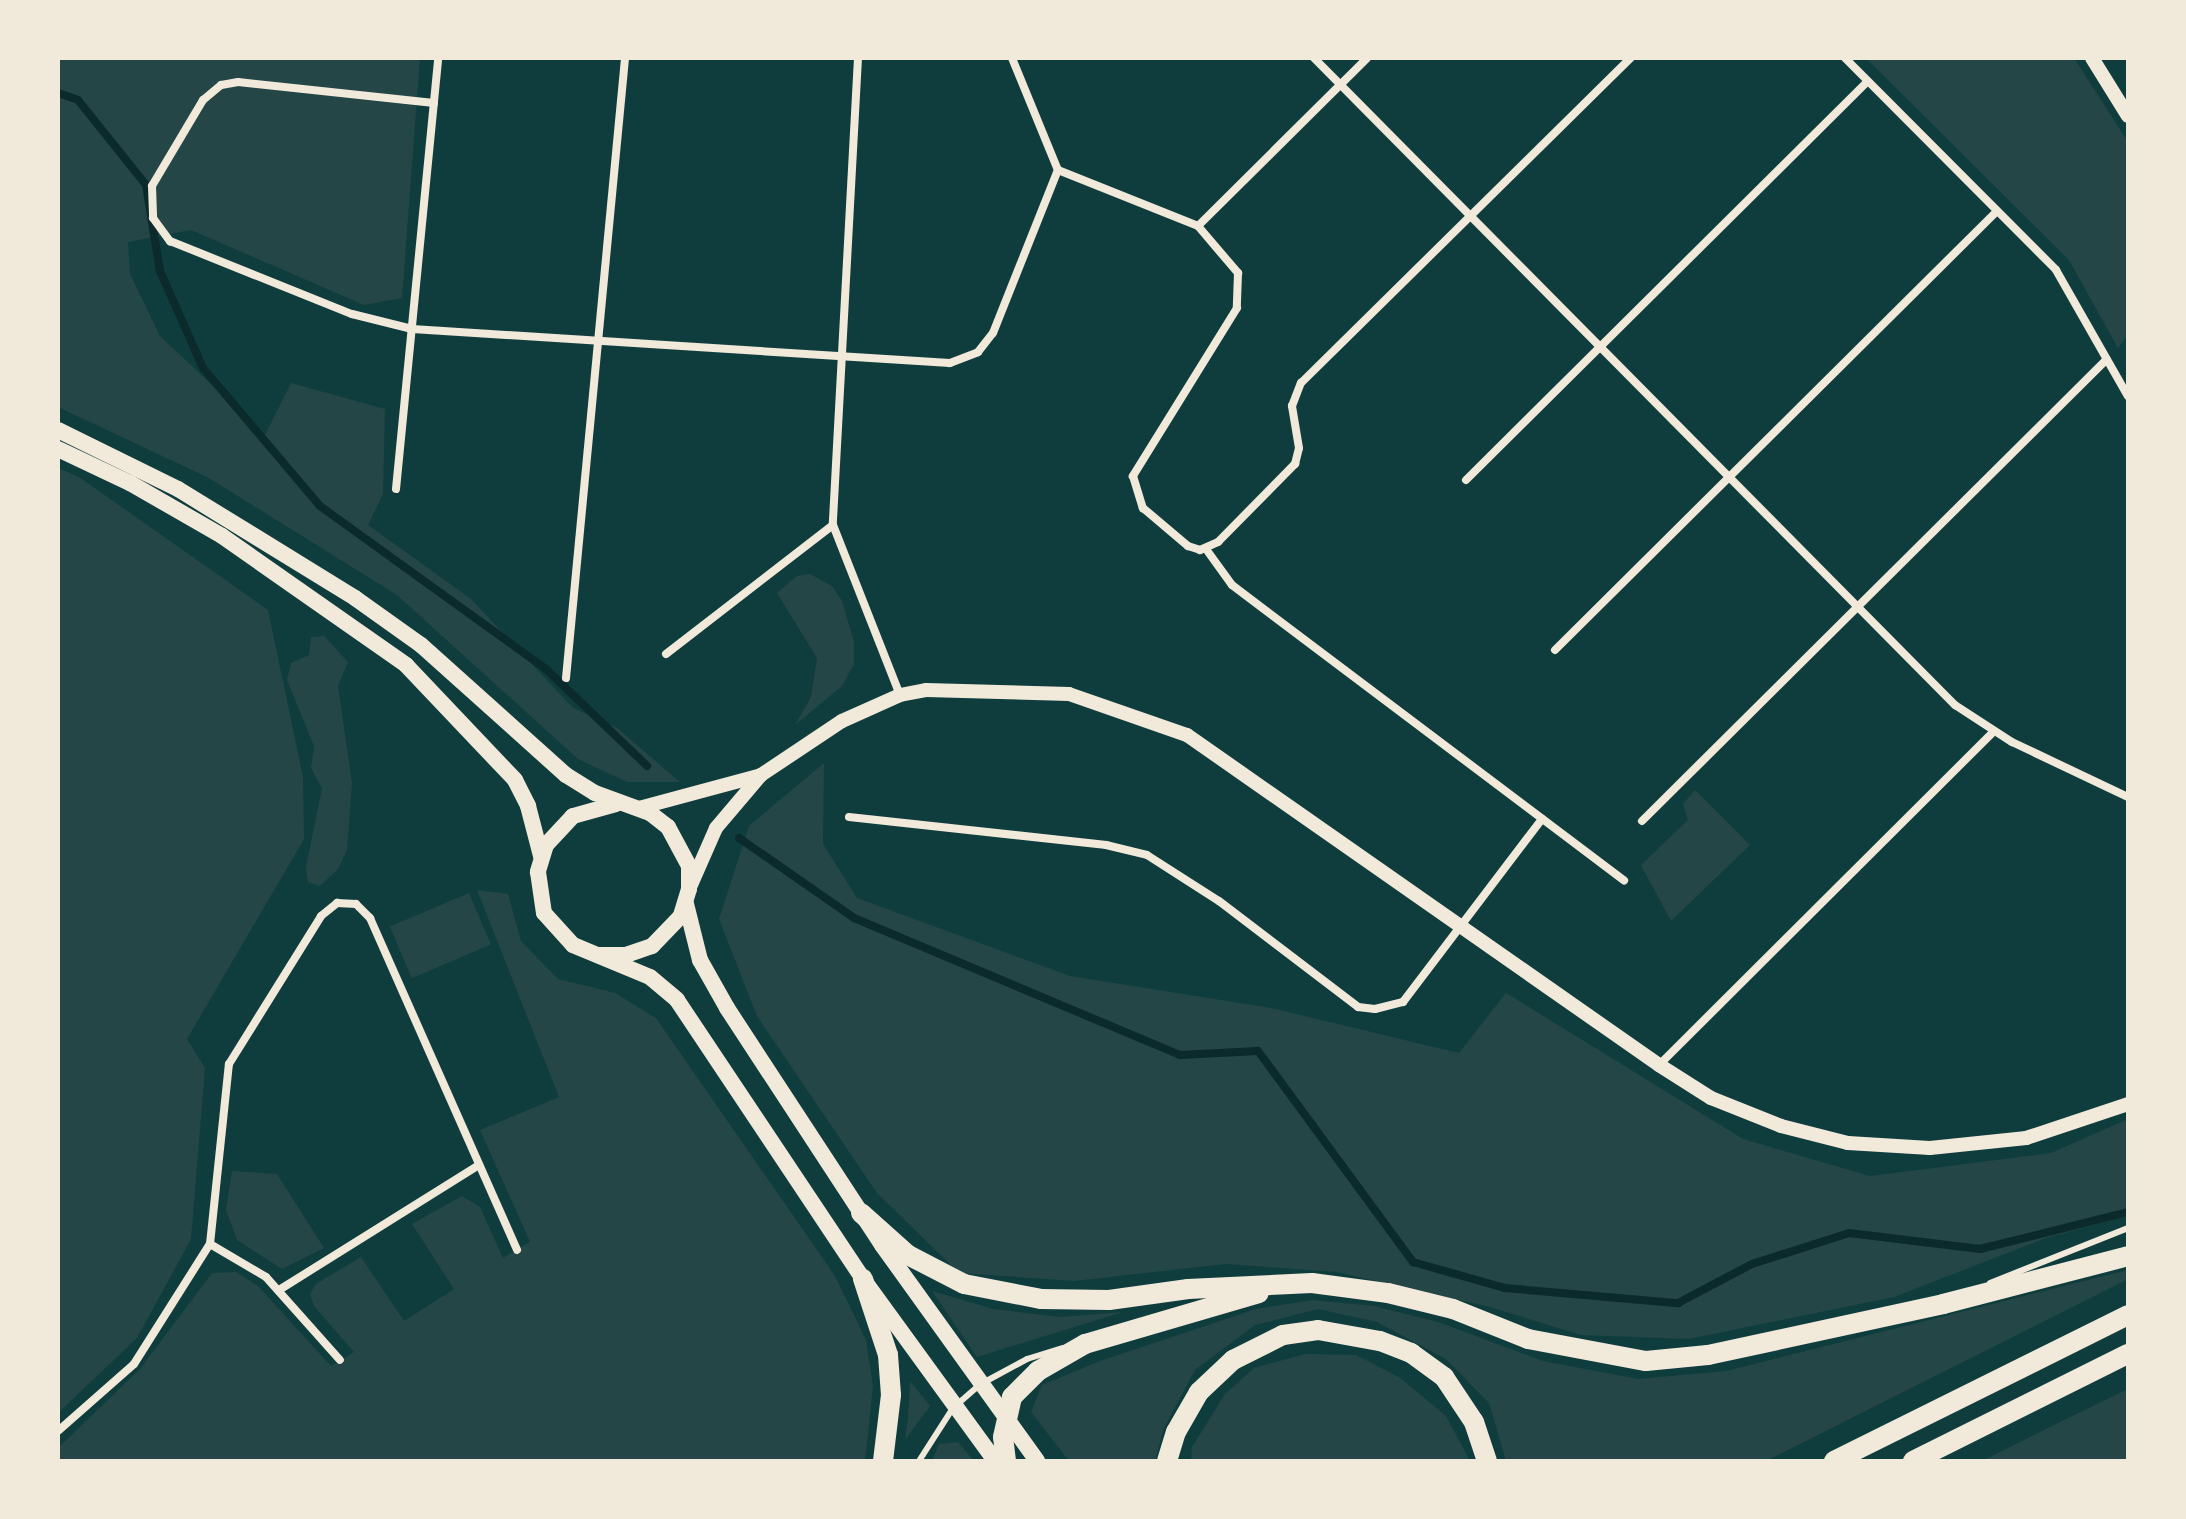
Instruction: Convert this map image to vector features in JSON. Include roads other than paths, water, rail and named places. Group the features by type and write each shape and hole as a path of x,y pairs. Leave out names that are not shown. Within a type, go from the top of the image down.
{"highway":[{"path":"861,1213 908,1255 964,1284 1041,1299 1109,1300 1188,1289 1289,1284 1388,1293 1453,1309 1528,1339 1646,1361 1708,1355 1943,1304 2128,1256"},
{"path":"863,1279 888,1355 891,1395 883,1461"},
{"path":"1006,1461 1005,1421 1012,1397 1027,1378 1085,1344 1289,1284"},
{"path":"1834,1461 2128,1315"},
{"path":"1167,1461 1176,1432 1199,1392 1233,1360 1283,1335 1318,1330 1380,1341 1411,1353 1444,1377 1474,1422 1487,1461"},
{"path":"1913,1461 2128,1354"}],"main road":[{"path":"58,430 178,489 355,598 421,645 566,775 659,819 681,845 688,896 705,973 861,1213 979,1385 1037,1461"},
{"path":"58,449 130,483 222,536 406,665 515,780 531,815 541,858"},
{"path":"632,807 599,806 573,816 553,834 541,858 537,886 544,913 561,936 650,977 677,1000 863,1279 953,1408 995,1461"},
{"path":"599,955 626,955 652,946 673,928 688,896"}],"street":[{"path":"396,489 438,58"},
{"path":"566,678 625,58"},
{"path":"858,58 833,525 900,695"},
{"path":"434,103 229,82 203,100 150,195 153,218 170,241 352,314 412,329 950,363 978,352 993,333 1058,170 1012,58"},
{"path":"1314,58 1955,705 1994,731 2128,797"},
{"path":"1198,226 1367,58"},
{"path":"1206,549 1295,464 1299,448 1292,406 1301,383 1631,58"},
{"path":"1845,58 2056,270 2128,396"},
{"path":"2092,58 2128,116"},
{"path":"1466,480 1868,81"},
{"path":"1058,170 1198,226 1238,273 1241,297 1140,458 1133,486 1143,508 1182,542 1206,549 1232,585 1624,880"},
{"path":"1555,650 1997,211"},
{"path":"1642,821 2107,359"},
{"path":"666,654 833,525"},
{"path":"688,896 716,828 761,775 842,721 900,695 926,690 1069,694 1187,735 1659,1065 1711,1098 1781,1126 1848,1143 1930,1148 2026,1138 2128,1104"},
{"path":"1659,1065 1994,731"},
{"path":"632,807 761,775"},
{"path":"849,817 1106,845 1147,855 1200,887 1358,1007 1389,1008 1403,1002 1542,819"},
{"path":"58,1431 134,1364 210,1244 229,1064 321,916 347,902 370,918 517,1250"},
{"path":"279,1290 479,1165"},
{"path":"210,1244 250,1265 279,1290 340,1360"}],"lane":[{"path":"1943,1304 2128,1228"},
{"path":"919,1461 953,1408 979,1385 1027,1359 1085,1344"}],"waterway":[{"path":"58,93 78,100 146,185 160,271 203,368 320,506 546,669 647,766"},
{"path":"739,838 854,918 1180,1055 1258,1051 1413,1262 1505,1288 1678,1303 1752,1264 1849,1233 1980,1249 2128,1212"}]}
